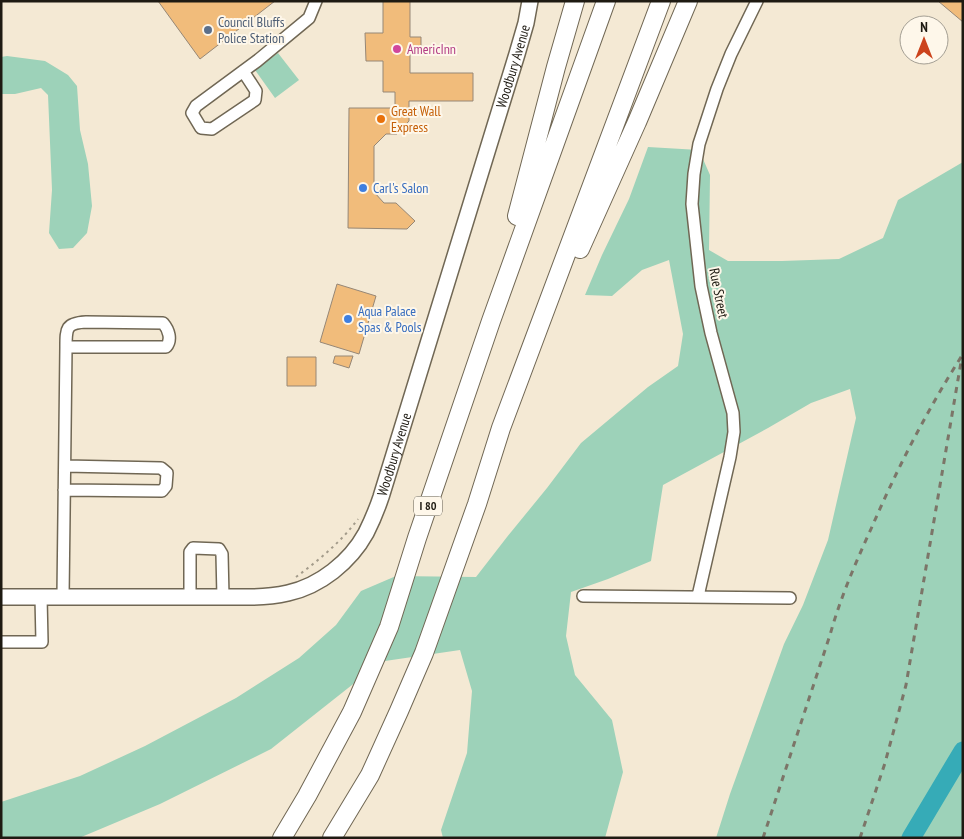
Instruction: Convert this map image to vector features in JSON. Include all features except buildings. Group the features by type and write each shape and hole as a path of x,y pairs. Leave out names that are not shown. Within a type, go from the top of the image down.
{"highway":[{"path":"491,321 556,67 575,1"},
{"name":"I 80","path":"282,838 352,712 389,627 417,538 491,321 606,1"},
{"path":"332,838 370,774 424,653 477,504 501,428 661,1"},
{"path":"501,428 633,131 688,1"}],"main road":[{"name":"Woodbury Avenue","path":"1,597 258,597 300,590 327,575 347,558 366,533 381,497 511,75 530,1"}],"street":[{"path":"243,71 256,91 255,100 212,129 201,128 192,113 196,106 309,18 316,1"},
{"name":"Rue Street","path":"698,596 734,432 733,413 701,286 692,204 694,174 699,144 717,89 731,54 757,1"},
{"path":"63,597 66,331 70,325 77,323 163,323 169,331 169,344 166,347 66,347"},
{"path":"64,466 161,468 167,474 166,486 162,491 64,490"},
{"path":"190,597 190,552 193,548 218,549 222,554 223,597"},
{"path":"584,596 790,598"},
{"path":"1,642 42,642 41,597"}],"path":[{"path":"292,580 339,541 359,517"}],"green space":[{"path":"278,53 299,80 275,98 255,70"},
{"path":"7,56 45,61 68,75 77,86 80,130 88,164 92,206 87,233 73,248 59,249 49,233 52,190 48,95 41,88 15,94 1,94 1,57"},
{"path":"648,147 699,150 710,175 709,250 728,261 839,259 883,238 898,200 963,162 963,838 716,838 784,644 803,605 828,540 856,418 850,389 811,403 663,485 651,561 571,592 566,636 575,675 612,720 623,772 605,838 443,838 441,830 467,753 472,691 460,650 385,661 271,749 160,804 79,838 1,838 1,802 80,776 145,746 236,698 299,658 336,625 361,591 396,576 476,577 581,443 648,387 678,366 683,334 669,260 642,270 612,296 585,295 629,199"}],"waterway":[{"path":"911,838 963,751"}],"railway":[{"path":"763,838 838,608 854,568 891,484 913,440 963,354"},
{"path":"860,838 885,763 906,685 961,362"}],"place":[{"name":"Council Bluffs Police Station","path":"208,30"},
{"name":"AmericInn","path":"397,49"},
{"name":"Great Wall Express","path":"381,119"},
{"name":"Carl's Salon","path":"363,188"},
{"name":"Aqua Palace Spas & Pools","path":"348,319"}]}
